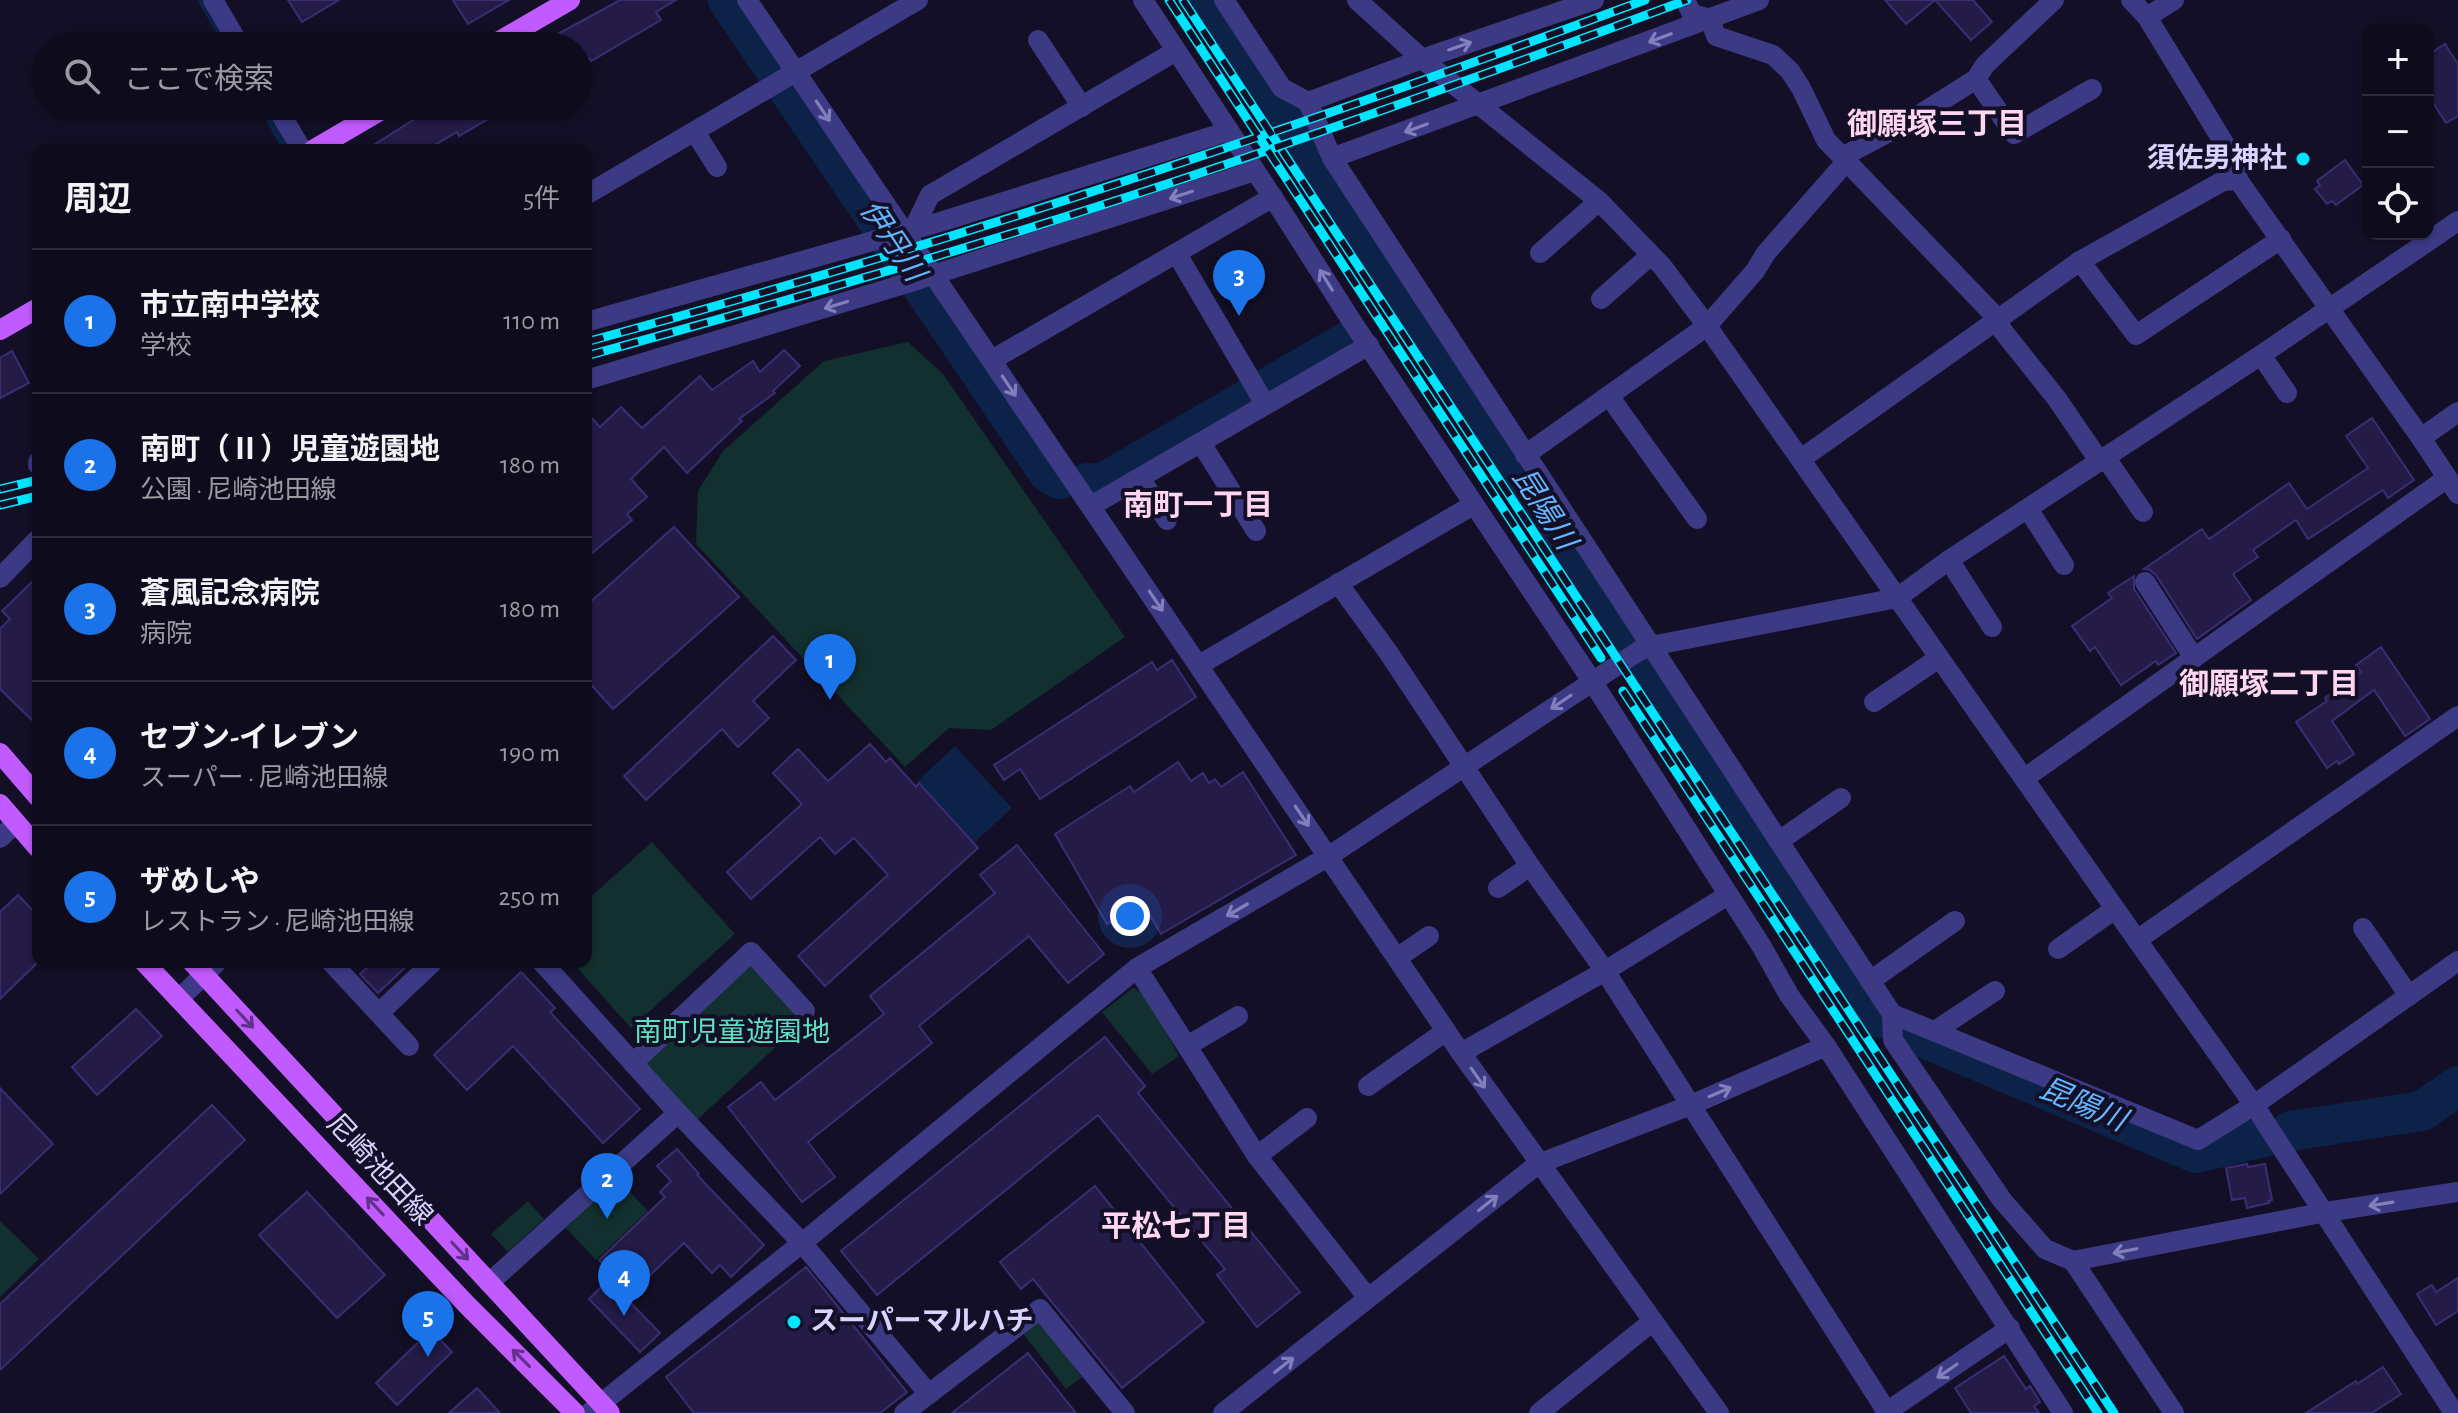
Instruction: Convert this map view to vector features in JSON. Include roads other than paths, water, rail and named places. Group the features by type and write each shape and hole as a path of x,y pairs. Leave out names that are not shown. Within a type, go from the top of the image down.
{"main road":[{"path":"515,32 570,0"},
{"path":"323,144 364,120"},
{"path":"0,330 32,311"},
{"path":"0,753 32,790"},
{"path":"0,804 8,831 32,845"},
{"name":"尼崎池田線","path":"150,968 466,1304 575,1413"},
{"name":"尼崎池田線","path":"207,968 600,1410"}],"street":[{"path":"213,0 232,32"},
{"path":"747,0 787,76 899,234 924,278 992,360 1461,1053 1719,1413"},
{"path":"592,192 918,0"},
{"path":"1143,0 1473,505 1592,681 1789,995 1826,1046 2063,1413"},
{"path":"1224,0 1282,88 1308,102 1332,158 1892,1014 1893,1040 2002,1200 2045,1249 2073,1261 2174,1413"},
{"path":"1357,0 1422,59 1599,201 1651,255 1707,326 2254,1105 2454,1413"},
{"path":"1308,102 1594,0"},
{"path":"1685,0 1692,14 1710,19"},
{"path":"1332,158 1759,0"},
{"path":"1525,455 1707,326 1844,159 1976,79 1985,65 2054,0"},
{"path":"2025,778 2194,658 2452,486 2238,180 2235,161 2147,17 2131,0"},
{"path":"2147,17 2174,0"},
{"path":"1710,19 1716,36 1773,55 1790,71 1826,140 1998,319 2002,330 2143,512"},
{"path":"1038,40 1082,107"},
{"path":"899,234 930,195 1176,51"},
{"path":"1976,79 2014,134 2092,89"},
{"path":"284,120 298,144"},
{"path":"592,320 899,234 1229,131"},
{"path":"695,132 717,167"},
{"path":"592,379 924,278 1255,171"},
{"path":"1801,459 2080,261 2223,181 2238,180"},
{"path":"992,360 1273,197"},
{"path":"1540,253 1599,201"},
{"path":"600,1410 1137,968 1329,856 1639,651 1651,646 1897,598 1949,560 2458,221"},
{"path":"2080,261 2136,335 2281,239"},
{"path":"1177,254 1265,404"},
{"path":"1601,299 1651,255"},
{"path":"1091,506 1369,345"},
{"path":"2261,355 2287,393"},
{"path":"1609,396 1697,519"},
{"path":"2421,438 2458,412"},
{"path":"1201,443 1256,531"},
{"path":"1140,478 1167,520"},
{"path":"1199,665 1473,505"},
{"path":"2028,509 2064,565"},
{"path":"0,578 32,545"},
{"path":"1949,560 1992,627"},
{"path":"2145,582 2194,658"},
{"path":"1338,583 1605,971 1886,1412 2010,1328"},
{"path":"1874,702 1939,658"},
{"path":"2137,940 2458,716"},
{"path":"1779,841 1841,798"},
{"path":"1498,888 1530,866"},
{"path":"1461,1053 1605,971 1728,895"},
{"path":"2058,949 2115,909"},
{"path":"1870,981 1955,921"},
{"path":"2363,928 2409,996"},
{"path":"1397,958 1429,936"},
{"path":"633,1063 751,952 805,1011"},
{"path":"1892,1014 2198,1140 2254,1105 2458,961"},
{"path":"179,999 203,968"},
{"path":"337,968 409,1046"},
{"path":"379,1013 427,968"},
{"path":"547,968 678,1113 802,1243 929,1394"},
{"path":"1137,968 1257,1156 1368,1298"},
{"path":"1935,1031 1995,991"},
{"path":"1187,1046 1238,1016"},
{"path":"1368,1086 1446,1031"},
{"path":"1223,1413 1538,1164 1691,1105 1826,1046"},
{"path":"489,1283 678,1113"},
{"path":"1257,1156 1307,1118"},
{"path":"2073,1261 2326,1212 2458,1192"},
{"path":"904,1413 1040,1309 1125,1413"},
{"path":"1539,1413 1653,1321"}],"water":[{"path":"955,746 1012,808 974,843 918,781"}],"waterway":[{"path":"201,0 220,32"},
{"name":"伊丹川","path":"728,0 1048,472 1059,479"},
{"name":"昆陽川","path":"1207,0 1875,1016 1880,1018"},
{"path":"270,120 282,142"},
{"name":"伊丹川","path":"1087,483 1101,484 1350,340"},
{"name":"昆陽川","path":"1905,1030 2196,1153 2264,1137"},
{"name":"昆陽川","path":"2290,1131 2422,1111 2458,1086"}],"railway":[{"path":"1169,0 1601,658"},
{"path":"1183,0 2114,1413"},
{"path":"592,340 854,266 1119,183 1383,94 1645,0"},
{"path":"592,354 910,264 1150,190 1687,0"},
{"path":"0,489 32,481"},
{"path":"0,505 32,497"},
{"path":"1623,691 2098,1413"}],"place":[{"name":"須佐男神社","path":"2303,159"},
{"name":"蒼風記念病院","path":"1239,316"},
{"name":"市立南中学校","path":"830,700"},
{"name":"南町（Ⅱ）児童遊園地","path":"607,1219"},
{"name":"セブン-イレブン","path":"624,1316"},
{"name":"スーパーマルハチ","path":"794,1322"},
{"name":"ザめしや","path":"428,1357"}],"district":[{"name":"御願塚三丁目","path":"1937,125"},
{"name":"南町一丁目","path":"1198,506"},
{"name":"御願塚二丁目","path":"2269,685"},
{"name":"平松七丁目","path":"1176,1227"}],"park label":[{"name":"南町児童遊園地","path":"732,1033"}]}
